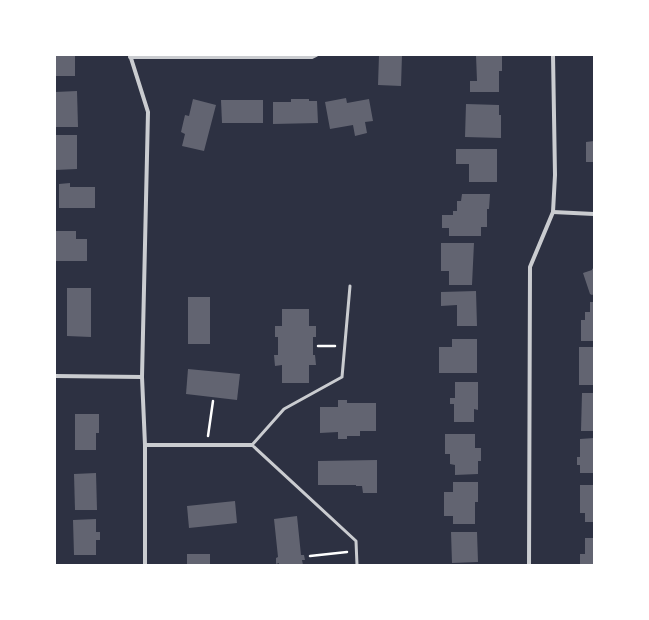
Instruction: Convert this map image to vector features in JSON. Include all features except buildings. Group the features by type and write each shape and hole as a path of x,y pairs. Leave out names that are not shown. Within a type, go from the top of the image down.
{"street":[{"path":"145,565 145,445 142,377 148,112 130,56 312,57 316,55"},
{"path":"529,565 530,267 553,212 555,175 553,55"},
{"path":"553,212 594,214"},
{"path":"55,376 142,377"},
{"path":"145,445 252,445"}],"lane":[{"path":"350,286 342,376 284,409 252,445 356,541 357,565"}],"path":[{"path":"318,346 345,346"},
{"path":"206,445 213,401"},
{"path":"310,556 356,551"}]}
